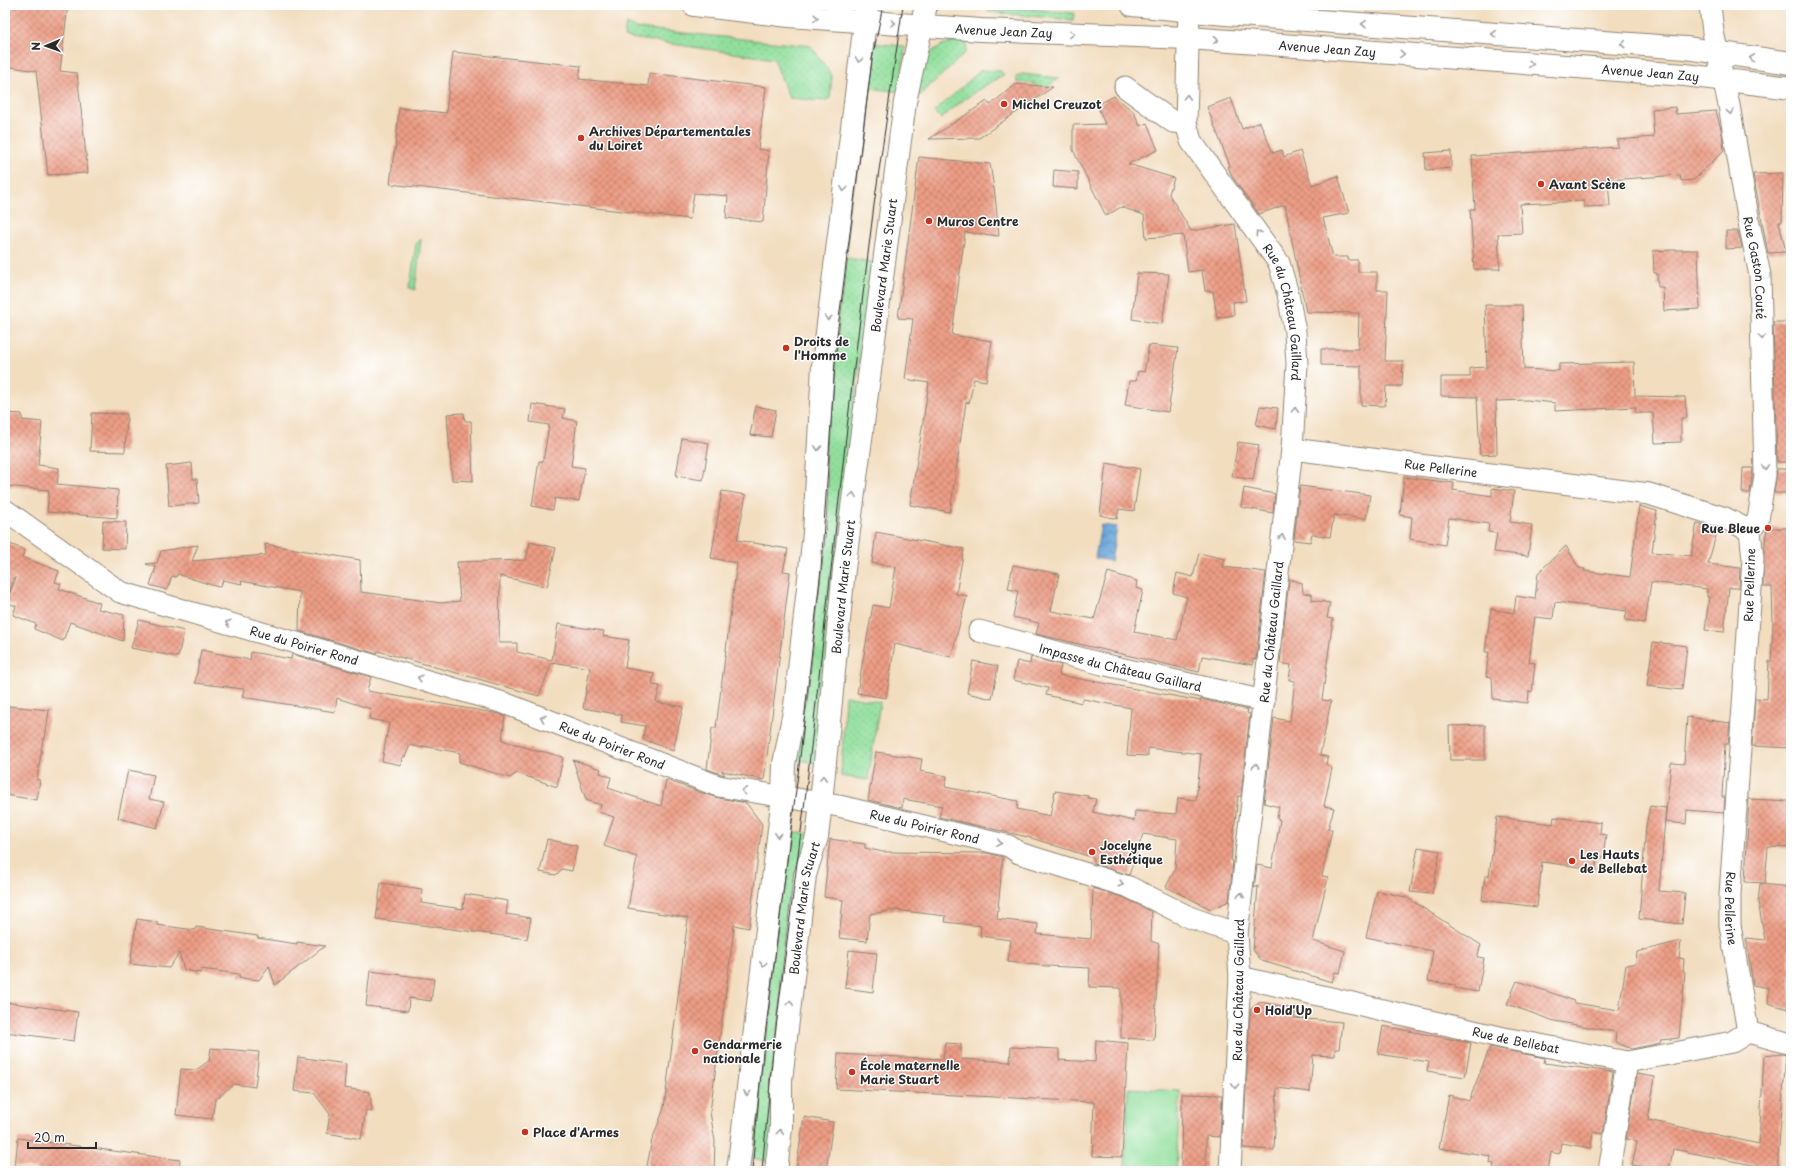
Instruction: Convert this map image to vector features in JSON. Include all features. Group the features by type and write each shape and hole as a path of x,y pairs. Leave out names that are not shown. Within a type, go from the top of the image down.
{"main road":[{"name":"Avenue Jean Zay","path":"694,5 789,16 865,13 924,15 981,30 1189,38 1685,75 1791,88"},
{"path":"1132,5 1686,48 1791,63"},
{"path":"738,1171 783,796 784,764 795,706 814,533 823,365 865,13"},
{"name":"Boulevard Marie Stuart","path":"776,1171 781,1127 781,1080 805,875 817,837 844,569 904,102 924,15"}],"street":[{"name":"Rue Gaston Couté","path":"1710,5 1713,32 1760,275 1766,475 1754,525"},
{"name":"Rue du Château Gaillard","path":"1189,10 1186,124 1190,141 1279,263 1288,294 1295,332 1297,364 1292,449 1237,934 1240,977 1230,1171"},
{"path":"1125,87 1172,122 1186,124"},
{"name":"Rue Pellerine","path":"1292,449 1649,494 1726,518 1754,525 1753,559 1730,895 1730,925 1748,1032"},
{"name":"Rue du Poirier Rond","path":"5,510 120,592 504,703 718,786 821,803 1009,846 1019,854 1130,887 1189,917 1237,934"},
{"name":"Impasse du Château Gaillard","path":"979,631 1102,664 1264,701"},
{"name":"Rue de Bellebat","path":"1240,977 1504,1038 1627,1062 1732,1042 1748,1032"},
{"path":"1748,1032 1791,1044"},
{"path":"1609,1171 1627,1062"}],"green space":[{"path":"989,5 1074,13 1073,20 988,12"},
{"path":"626,24 635,28 811,46 832,76 830,98 825,101 789,98 774,59 624,37"},
{"path":"967,41 966,52 920,95 911,94 919,70 928,56 940,46 953,42"},
{"path":"870,43 903,46 905,48 900,92 864,87"},
{"path":"981,70 1001,71 1004,76 971,95 941,119 934,112"},
{"path":"1022,74 1059,78 1041,92 1035,84 1017,82 1016,77"},
{"path":"421,239 415,290 410,288 416,243"},
{"path":"841,257 872,262 842,512 819,763 789,759"},
{"path":"845,696 880,702 868,780 841,776"},
{"path":"787,831 811,834 772,1162 744,1157"},
{"path":"1128,1088 1180,1091 1176,1171 1125,1171"}],"water":[{"path":"1101,525 1117,527 1111,561 1095,558"}],"building":[{"path":"5,5 68,5 60,71 77,73 88,173 48,175 36,71 5,66"},
{"name":"Archives Départementales du Loiret","path":"453,52 581,66 579,79 648,86 649,73 766,87 758,149 769,151 763,222 726,218 728,196 694,193 690,219 390,184 395,152 399,108 446,113"},
{"path":"1016,84 1053,87 979,138 929,139 987,101 990,105"},
{"path":"1114,96 1134,112 1140,126 1147,123 1158,150 1128,164 1174,178 1169,194 1191,231 1235,224 1246,301 1233,302 1234,315 1217,318 1213,291 1205,291 1202,270 1188,272 1183,235 1146,238 1144,215 1121,207 1106,216 1073,150 1073,125 1105,124 1097,105"},
{"path":"1231,98 1242,129 1260,122 1273,153 1282,150 1284,157 1300,151 1312,185 1338,176 1349,213 1323,218 1333,257 1348,257 1348,260 1358,260 1358,272 1377,272 1377,290 1388,290 1385,361 1403,361 1402,386 1386,386 1385,406 1361,405 1361,366 1321,365 1321,349 1358,349 1359,313 1306,312 1285,205 1259,214 1233,178 1228,167 1230,166 1207,107"},
{"path":"1675,107 1676,114 1716,111 1722,133 1724,150 1694,180 1681,181 1680,175 1608,180 1610,206 1584,207 1584,201 1520,204 1522,233 1498,234 1500,269 1474,269 1470,209 1475,209 1472,156 1618,147 1617,140 1654,137 1652,109"},
{"path":"1451,151 1451,168 1426,170 1425,153"},
{"path":"919,157 990,164 999,236 965,232 952,335 992,341 986,381 974,379 969,403 966,402 950,512 910,505 929,383 905,379 913,319 898,318"},
{"path":"1054,170 1078,172 1078,189 1053,187"},
{"path":"1783,173 1782,222 1779,222 1786,252 1768,253 1753,174"},
{"path":"1726,231 1738,231 1742,248 1726,249"},
{"path":"1698,250 1700,309 1664,311 1663,287 1658,287 1657,273 1654,273 1653,251"},
{"path":"1137,273 1169,274 1162,324 1132,319"},
{"path":"1485,305 1522,305 1524,369 1559,371 1559,364 1634,362 1635,396 1685,397 1687,418 1681,418 1681,442 1655,443 1653,413 1636,413 1635,407 1555,411 1555,403 1527,400 1496,401 1497,454 1480,455 1477,397 1441,396 1441,377 1470,377 1470,368 1487,367"},
{"path":"1773,322 1791,322 1791,462 1777,462"},
{"path":"1149,345 1178,348 1168,412 1125,405 1129,381 1136,381 1138,371 1144,372"},
{"path":"532,404 565,409 563,418 577,421 571,466 585,468 579,501 555,498 553,510 532,506 539,461 543,462 549,425 530,422"},
{"path":"756,406 776,410 771,437 750,435"},
{"path":"1260,406 1278,408 1276,429 1256,425"},
{"path":"5,413 22,414 22,420 42,422 38,465 59,468 57,484 118,490 117,518 47,512 49,490 5,486"},
{"path":"92,413 127,414 125,452 90,451"},
{"path":"464,413 465,421 471,421 473,481 452,480 447,414"},
{"path":"682,438 709,443 703,480 676,476"},
{"path":"1238,442 1259,445 1253,480 1232,476"},
{"path":"192,463 193,479 197,479 199,503 169,506 166,466"},
{"path":"1106,463 1140,469 1134,511 1119,509 1117,519 1100,515"},
{"path":"1743,468 1753,468 1750,493 1742,493"},
{"path":"1777,469 1791,469 1791,493 1774,493"},
{"path":"1404,477 1454,483 1453,490 1492,496 1492,488 1514,491 1510,522 1532,525 1528,556 1494,552 1497,533 1488,532 1489,524 1449,518 1445,545 1410,539 1412,517 1400,515"},
{"path":"1300,486 1370,495 1366,519 1334,515 1330,537 1312,534 1310,542 1294,540"},
{"path":"1244,488 1275,494 1273,513 1241,507"},
{"path":"722,491 746,495 737,540 788,549 783,571 790,572 764,780 722,771 725,775 707,769 712,728 716,728 737,563 711,558"},
{"path":"1639,506 1657,511 1652,552 1691,556 1697,523 1718,528 1708,564 1740,568 1739,588 1729,588 1724,632 1705,630 1709,597 1707,597 1707,589 1651,582 1645,623 1625,620 1627,611 1555,602 1553,619 1535,617 1529,662 1535,663 1532,692 1529,691 1528,703 1493,699 1492,677 1486,676 1489,652 1485,652 1491,609 1514,613 1516,596 1535,599 1538,573 1566,546 1579,568 1585,569 1584,571 1630,577"},
{"path":"103,521 126,522 125,549 102,548"},
{"path":"1767,528 1791,528 1791,748 1752,746 1755,698 1767,699 1769,661 1771,661 1773,623 1772,587 1763,587 1764,551"},
{"path":"876,532 964,549 956,594 967,596 951,657 895,644 886,698 857,693 873,605 889,608 896,567 872,563"},
{"path":"5,542 25,550 22,557 59,571 55,582 61,584 59,589 100,603 98,609 124,615 123,641 70,622 63,641 34,629 36,624 13,615 16,606 6,602 16,578 14,578 7,598 5,598"},
{"path":"530,542 556,548 547,587 500,576 499,643 517,643 517,652 552,660 558,624 604,631 603,636 629,640 625,668 654,673 652,685 660,686 656,702 683,707 673,751 643,739 645,726 621,722 622,715 583,708 590,668 552,662 539,696 378,651 377,654 299,631 300,592 241,581 242,584 223,580 221,586 218,587 177,574 176,577 172,576 167,590 150,585 156,567 146,564 157,563 161,551 198,545 192,561 266,555 265,544 360,560 361,592 441,603 460,601 457,562 526,560"},
{"path":"1199,553 1225,559 1223,567 1266,572 1256,660 1253,659 1253,665 1202,656 1199,672 1036,634 1039,623 1013,617 1018,591 1008,589 1013,565 1059,574 1051,611 1094,619 1108,572 1137,581 1136,588 1143,590 1134,632 1177,640 1187,597 1173,593 1177,573 1193,577"},
{"path":"1289,579 1302,583 1303,593 1312,594 1312,600 1330,603 1327,618 1333,619 1322,700 1331,701 1320,755 1328,757 1326,764 1332,768 1324,806 1334,808 1328,829 1332,830 1322,876 1328,877 1313,941 1345,951 1340,973 1335,972 1332,982 1262,961 1253,950 1258,886 1254,888 1257,865 1272,868 1280,820 1277,819 1279,807 1264,803 1274,718 1290,721 1295,681 1289,680 1291,665 1280,663"},
{"path":"139,620 184,631 178,657 131,648"},
{"path":"1653,642 1687,646 1682,690 1647,686"},
{"path":"201,650 250,660 251,652 291,659 292,654 371,677 367,691 500,714 505,716 502,740 540,752 563,757 557,787 517,773 510,778 459,762 460,753 423,746 423,748 410,745 405,757 402,757 401,765 382,761 389,723 369,719 371,709 337,698 335,712 242,697 244,689 195,683"},
{"path":"1031,657 1061,665 1059,675 1201,701 1201,699 1248,710 1247,713 1250,714 1241,796 1238,796 1233,838 1231,860 1233,861 1229,901 1211,909 1166,887 1175,869 1177,839 1143,834 1129,875 1094,864 1094,858 1028,837 939,817 942,806 903,799 902,808 868,800 876,752 922,759 920,771 947,776 945,787 1018,801 1017,809 1050,816 1055,791 1088,796 1088,798 1096,799 1093,812 1134,821 1135,811 1176,814 1178,798 1196,800 1201,754 1148,748 1148,756 1127,755 1131,708 1083,699 1082,703 1046,695 1048,688 1013,680 1017,661 1030,664"},
{"path":"973,661 998,666 992,699 967,693"},
{"path":"9,706 49,710 37,780 40,780 37,800 5,795 5,724"},
{"path":"1687,717 1730,723 1728,744 1725,744 1722,797 1725,797 1724,813 1687,810 1686,824 1665,822 1671,763 1684,764"},
{"path":"1485,725 1485,760 1450,760 1449,726"},
{"path":"573,760 601,769 600,773 611,777 608,788 661,806 666,780 714,797 746,803 762,824 749,928 734,925 710,1112 715,1141 714,1171 646,1171 652,1140 664,1108 688,918 628,908 637,857 604,846 614,817 599,812 601,805 586,800"},
{"path":"128,770 154,775 149,799 164,802 157,828 118,818"},
{"path":"1749,799 1791,801 1791,848 1768,847 1765,883 1745,882"},
{"path":"1650,806 1666,808 1659,891 1685,893 1682,924 1639,919 1646,826"},
{"name":"Les Hauts de Bellebat","path":"1497,817 1553,824 1554,817 1601,823 1600,834 1606,835 1603,858 1597,858 1596,869 1542,862 1537,907 1482,900 1485,876 1489,876"},
{"path":"547,839 577,846 572,871 562,869 556,875 540,872"},
{"path":"830,839 865,844 865,848 883,852 988,853 1003,857 997,919 1038,924 1037,934 1091,939 1093,888 1125,898 1152,912 1151,941 1159,944 1154,1040 1121,1038 1121,988 1089,987 1090,968 1046,966 1008,962 1011,940 980,936 981,926 945,922 946,916 895,910 870,914 867,941 839,938 843,900 824,897"},
{"path":"1418,847 1440,851 1432,894 1410,892"},
{"path":"381,883 422,889 421,903 463,909 465,894 508,901 506,914 531,918 527,939 376,919"},
{"path":"1760,884 1791,887 1787,924 1791,924 1788,966 1791,967 1791,1010 1768,1003 1769,988 1753,985 1746,938 1765,940 1758,902"},
{"path":"1377,891 1406,897 1481,945 1477,957 1484,958 1478,992 1455,988 1455,985 1428,981 1433,951 1366,937"},
{"path":"137,919 157,922 157,925 195,930 196,927 258,936 257,938 297,944 297,942 325,946 275,985 269,966 259,980 239,978 239,974 201,969 201,973 184,970 179,953 169,968 130,964"},
{"path":"1681,941 1679,958 1684,959 1683,972 1685,972 1679,1038 1661,1040 1660,1043 1632,1049 1615,1042 1616,1032 1554,1021 1507,1004 1517,981 1575,1001 1574,1003 1619,1010 1626,965 1636,963 1637,952"},
{"path":"849,950 877,953 873,992 845,988"},
{"path":"370,971 434,979 431,1001 409,998 408,1011 366,1006"},
{"path":"5,1002 78,1012 74,1041 5,1032"},
{"path":"1260,1002 1295,1009 1294,1018 1342,1022 1339,1049 1335,1049 1335,1056 1313,1055 1310,1092 1277,1088 1274,1150 1243,1148 1250,1010"},
{"path":"1383,1026 1471,1043 1465,1077 1427,1071 1429,1062 1378,1054"},
{"path":"1096,1040 1128,1043 1122,1157 1092,1156 1094,1102 836,1089 838,1054 943,1059 945,1043 961,1044 961,1059 1010,1062 1011,1047 1059,1049 1059,1060 1095,1062"},
{"path":"1490,1047 1545,1058 1544,1063 1613,1072 1603,1134 1593,1132 1591,1148 1561,1143 1559,1154 1551,1152 1548,1171 1493,1171 1494,1164 1490,1163 1491,1156 1439,1148 1449,1095 1469,1101"},
{"path":"211,1048 259,1052 255,1087 234,1084 215,1100 212,1119 176,1115 181,1069 196,1070 209,1061"},
{"path":"1786,1055 1777,1170 1673,1149 1669,1171 1660,1171 1632,1165 1637,1142 1626,1139 1637,1074 1655,1077 1648,1120 1759,1144 1764,1056"},
{"path":"298,1057 346,1064 344,1088 370,1092 372,1111 366,1110 361,1139 327,1133 330,1114 314,1093 294,1091"},
{"path":"1182,1094 1222,1095 1220,1137 1206,1136 1206,1171 1181,1171"},
{"path":"804,1117 833,1122 826,1171 796,1171"},
{"path":"18,1138 180,1160 179,1171 50,1171 15,1166"}],"tram line":[{"path":"752,1171 763,1051 799,766 821,569 837,335 872,60 883,5"},
{"path":"762,1171 773,1051 805,800 852,384 874,205 903,5"}],"place":[{"name":"Michel Creuzot","path":"1004,104"},
{"name":"Archives Départementales du Loiret","path":"581,138"},
{"name":"Avant Scène","path":"1541,184"},
{"name":"Muros Centre","path":"929,221"},
{"name":"Droits de l'Homme","path":"786,348"},
{"name":"Rue Bleue","path":"1768,528"},
{"name":"Jocelyne Esthétique","path":"1092,852"},
{"name":"Les Hauts de Bellebat","path":"1572,861"},
{"name":"Hold'Up","path":"1257,1010"},
{"name":"Gendarmerie nationale","path":"695,1051"},
{"name":"École maternelle Marie Stuart","path":"852,1072"},
{"name":"Place d'Armes","path":"525,1132"}]}
